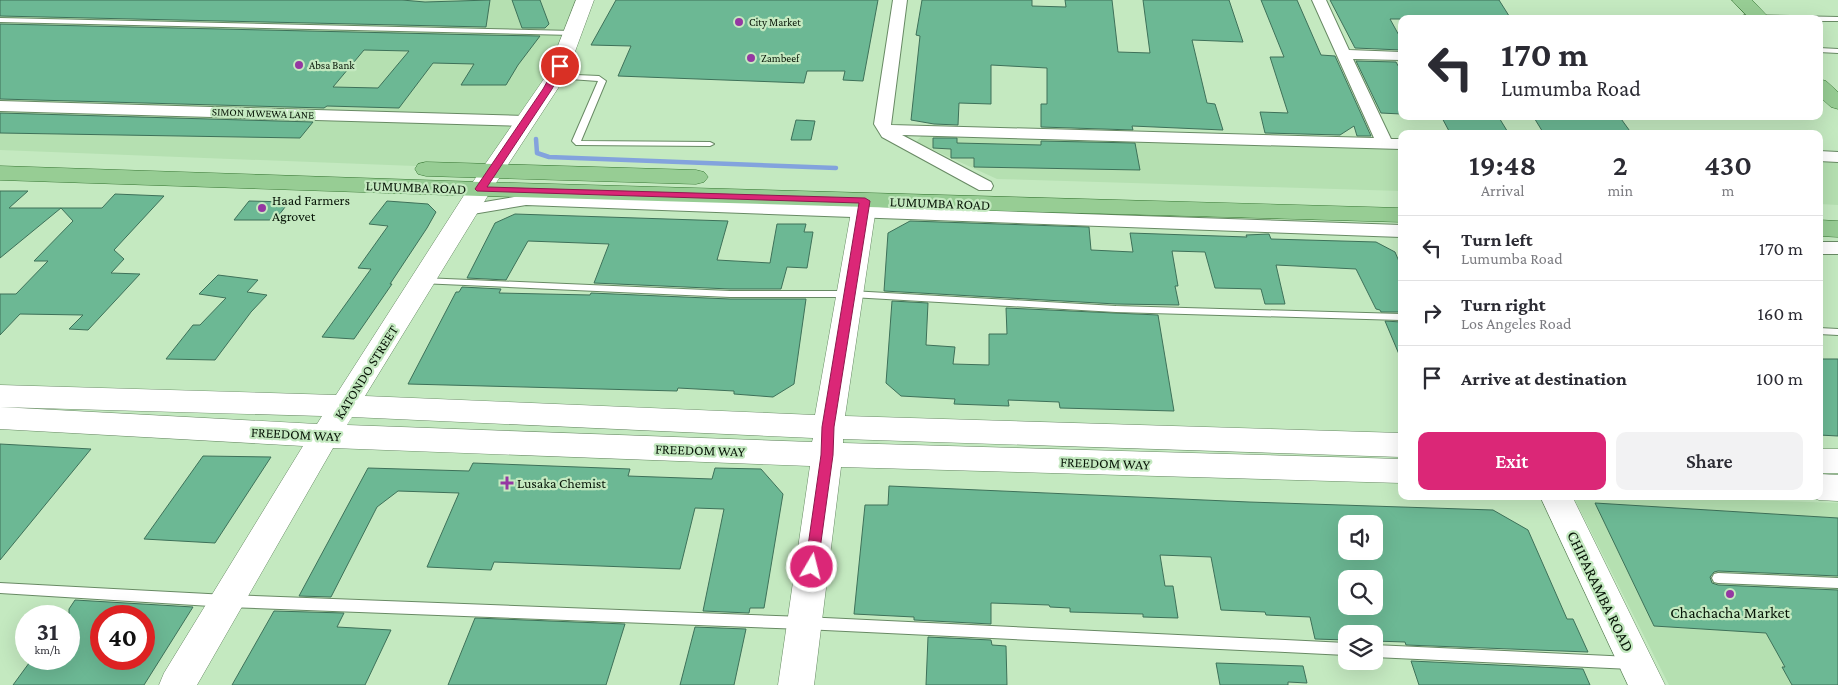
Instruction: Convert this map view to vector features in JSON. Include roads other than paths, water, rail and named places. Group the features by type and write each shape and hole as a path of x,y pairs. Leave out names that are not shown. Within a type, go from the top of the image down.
{"main road":[{"name":"KATONDO STREET","path":"177,685 325,436 480,190 556,76 585,0"},
{"path":"1727,0 1751,14"},
{"path":"1823,74 1838,87"},
{"path":"1823,89 1838,103"},
{"name":"LUMUMBA ROAD","path":"0,160 480,190 985,186 1398,198"},
{"name":"LUMUMBA ROAD","path":"0,173 864,206 1398,215"},
{"path":"796,685 827,441 864,206"},
{"path":"1823,211 1838,212"},
{"path":"1823,228 1838,229"},
{"name":"FREEDOM WAY","path":"0,396 344,406 827,441 1398,471"},
{"name":"FREEDOM WAY","path":"0,418 325,436 1398,445"},
{"path":"1823,460 1838,461"},
{"path":"1823,487 1838,488"},
{"name":"CHIPARAMBA ROAD","path":"1558,500 1642,674"}],"street":[{"path":"900,0 882,124 884,130 888,134 985,186"},
{"path":"1319,0 1344,54 1393,144"},
{"path":"1344,54 1398,56"},
{"name":"SIMON MWEWA LANE","path":"0,106 525,121"},
{"path":"884,130 1393,144"},
{"path":"1823,156 1838,157"},
{"path":"864,206 1398,231"},
{"path":"1823,248 1838,248"}],"lane":[{"path":"1751,14 1768,15"},
{"path":"1823,18 1838,19"},
{"path":"0,20 573,33"},
{"path":"1823,50 1838,51"},
{"path":"556,76 599,78 602,81 576,141 579,143 710,144"},
{"path":"422,281 730,294 851,294 1116,309 1398,317"},
{"path":"1823,332 1838,332"},
{"path":"1718,578 1838,583"},
{"path":"0,588 227,601 804,623 1338,649"},
{"path":"1383,652 1642,674"}],"waterway":[{"path":"536,139 537,153 549,157 836,168"}],"place":[{"name":"City Market","path":"739,22"},
{"name":"Zambeef","path":"751,58"},
{"name":"Absa Bank","path":"299,65"},
{"name":"Haad Farmers Agrovet","path":"262,208"},
{"name":"Lusaka Chemist","path":"507,483"},
{"name":"Chachacha Market","path":"1730,594"}]}
